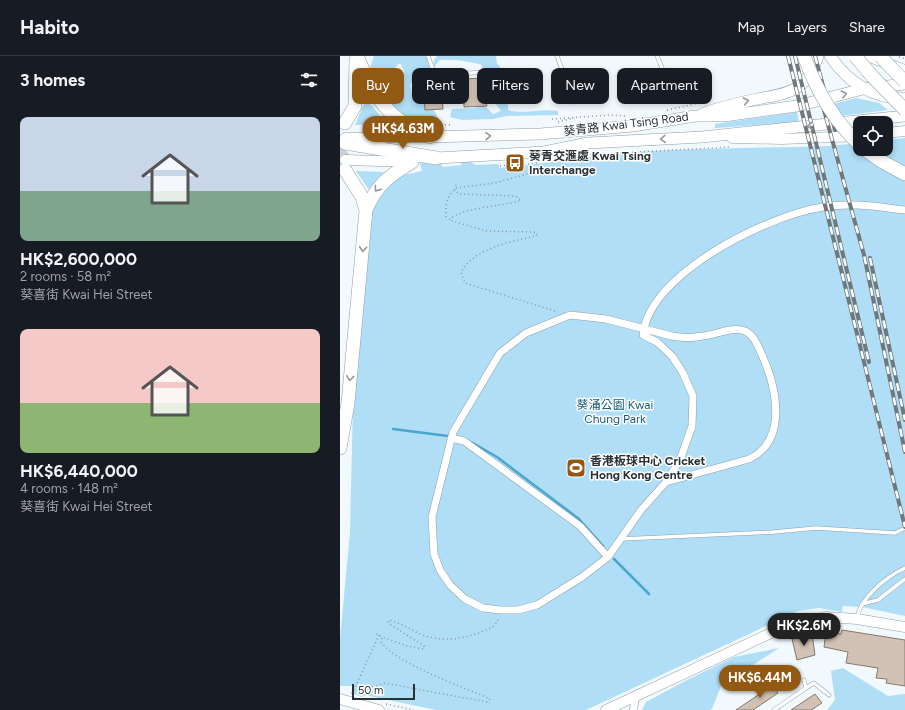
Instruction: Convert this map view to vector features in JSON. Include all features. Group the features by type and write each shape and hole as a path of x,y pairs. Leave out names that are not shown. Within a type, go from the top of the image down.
{"highway":[{"path":"345,123 352,114 356,98 357,56"},
{"path":"357,56 374,94 385,108 397,119 430,130"},
{"path":"804,56 815,83 832,112 853,137"},
{"path":"855,56 905,110"},
{"path":"880,56 905,83"},
{"path":"346,151 380,138"},
{"path":"346,151 436,158"},
{"path":"346,151 366,210"},
{"path":"873,156 905,174"},
{"path":"340,448 343,437 352,359 366,210 372,196 381,183 412,162"}],"main road":[{"path":"695,116 722,106 779,95 794,89 807,78 818,56"},
{"path":"830,56 845,74 864,89 876,95 888,98 905,98"},
{"path":"847,56 867,74 889,85"},
{"path":"867,56 905,70"},
{"name":"葵青路 Kwai Tsing Road","path":"380,138 430,130 540,134 633,126 695,116 724,116 774,110 864,89 905,83"},
{"name":"葵青路 Kwai Tsing Road","path":"346,151 412,162 436,158 544,152 588,144 702,137 905,116"},
{"path":"893,132 905,131"},
{"path":"702,137 782,139 853,136"},
{"path":"606,710 786,626 826,617 857,619 905,627"},
{"path":"340,699 379,710"}],"street":[{"path":"666,482 747,459 757,454 774,431 776,413 771,376 754,338 746,332 734,329 702,336 680,337 644,328 606,319 570,315 526,333 500,353 453,432 432,517 434,554 440,570 450,585 465,599 483,608 518,610 536,605 582,577 608,556 641,510 666,482 680,460 692,426 693,396 683,373 672,356 656,342 644,335 644,328 657,301 679,279 718,249 757,228 794,214 830,206 855,204 905,210"},
{"path":"451,438 464,441 495,462 580,526 608,556"},
{"path":"633,710 636,697"}],"lane":[{"path":"428,56 432,68"},
{"path":"557,56 561,68"},
{"path":"658,56 663,68"},
{"path":"620,539 774,532 816,528 895,532 905,528"},
{"path":"857,619 861,604 874,590 905,568"},
{"path":"861,604 878,600 905,579"},
{"path":"804,680 806,688"},
{"path":"774,710 814,683 829,695"}],"path":[{"path":"663,111 695,104"},
{"path":"552,119 612,115 632,117"},
{"path":"430,130 451,125"},
{"path":"576,156 737,147"},
{"path":"500,166 541,163 548,161"},
{"path":"446,217 446,201 450,194 455,190 456,186 495,183 541,170 541,163"},
{"path":"455,190 459,194 515,196 521,200 467,211 452,216 449,220 486,231 534,232 537,234 535,236 506,243 475,257 468,262 461,272 465,283 549,309"},
{"path":"376,634 418,650 424,649 424,646 407,637 388,622 389,620 435,638 449,640 470,637 492,628 497,623"},
{"path":"819,628 825,638"},
{"path":"351,695 379,635"},
{"path":"364,695 370,688 384,683 487,702 490,699 394,655 387,650 381,642 382,637"}],"green space":[{"path":"374,56 426,56 430,68 412,68 412,83 410,84 412,104 424,104 432,108 439,119 434,130 421,126 387,105 404,104 404,68 400,63 394,68 370,68"},
{"path":"437,56 496,56 497,63 501,68 482,68 482,65 472,62 440,60 433,68 434,60"},
{"path":"856,98 879,103 888,110 839,116 830,105"},
{"path":"364,104 370,104 389,126 355,125"},
{"path":"496,104 508,104 508,110 520,112 545,110 558,111 558,115 507,116 493,119 462,120 450,117 452,109 473,108 484,105 493,114 501,111"},
{"path":"797,112 799,122 715,128 715,124"},
{"name":"葵涌公園 Kwai Chung Park","path":"905,138 905,616 862,607 843,606 842,612 819,608 798,611 586,710 436,710 364,695 362,697 351,693 353,686 340,686 340,639 350,532 353,404 370,223 373,217 370,217 373,202 395,177 422,171 420,164 436,158 443,167 461,165 463,157 476,165 498,164 499,168 637,152 828,146 853,144 853,156 893,156 893,139"},
{"path":"356,171 384,172 369,190"},
{"path":"779,648 721,686 712,709 642,710 646,702 734,657"},
{"path":"843,668 888,696 905,694 905,710 827,710 835,700 831,671"}],"building":[{"path":"477,78 477,104 486,104 487,106 464,107 464,104 469,104 469,79"},
{"path":"425,104 443,104 443,109 425,110"},
{"path":"842,630 905,640 905,686 886,683 887,679 876,678 878,668 846,663 848,652 824,647 826,632 841,634"},
{"path":"812,633 815,655 797,660 792,639"},
{"path":"773,685 778,693 753,710 736,710"},
{"path":"815,694 822,703 811,710 791,710"}],"waterway":[{"path":"393,429 448,436"},
{"path":"471,442 497,457 579,519 603,546"},
{"path":"614,559 649,594"}],"tunnel":[{"path":"340,155 345,150"}],"railway":[{"path":"788,56 905,527"},
{"path":"795,56 869,362"},
{"path":"809,56 864,255 905,452"},
{"path":"815,56 835,130"},
{"path":"870,258 905,420"}],"place":[{"name":"葵青交滙處 Kwai Tsing Interchange","path":"515,163"},
{"name":"香港板球中心 Cricket Hong Kong Centre","path":"576,468"}]}
